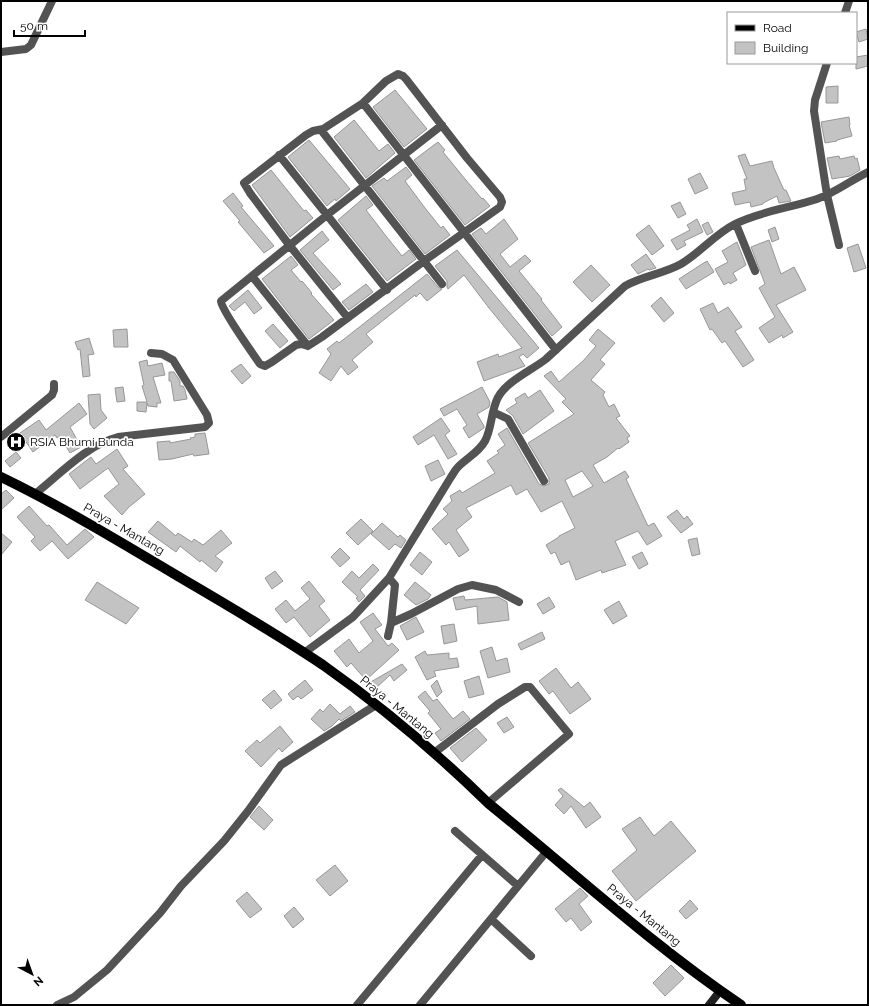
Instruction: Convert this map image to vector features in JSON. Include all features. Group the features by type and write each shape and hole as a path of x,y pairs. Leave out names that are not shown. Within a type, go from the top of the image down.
{"main road":[{"name":"Praya - Mantang","path":"1,477 92,525 259,624 304,653 376,705 434,753 488,803 632,923 720,991 741,1005"}],"street":[{"path":"1,52 26,49 31,45 52,1"},
{"path":"845,12 849,1"},
{"path":"827,64 814,111 827,195 839,246"},
{"path":"348,318 290,246 244,185 279,155 310,132 321,130 363,103 391,77 400,74 406,79 500,197 502,202 500,207 424,261 387,290 322,337 308,346 297,344 264,366 260,364 228,318 221,302 290,246 326,215 442,125"},
{"path":"363,103 556,350"},
{"path":"321,130 442,284"},
{"path":"279,155 387,290"},
{"path":"304,653 353,617 389,578 457,468 485,441 499,395 517,379 535,368 556,350 625,286 641,279 668,271 681,264 698,253 724,231 736,224 764,213 827,195 868,172"},
{"path":"736,224 755,271"},
{"path":"252,276 308,346"},
{"path":"35,494 89,451 107,440 118,437 204,427 209,424 207,415 173,360 162,354 152,353"},
{"path":"1,437 52,395 54,384"},
{"path":"493,412 508,418 544,481"},
{"path":"388,636 392,623 395,585 389,578"},
{"path":"392,623 458,589 472,585 496,590 519,602"},
{"path":"434,753 498,704 525,687 530,687 569,734 488,803"},
{"path":"57,1005 74,997 88,987 122,954 160,913 185,882 224,841 281,765 376,705"},
{"path":"455,831 518,886"},
{"path":"420,1005 547,851"},
{"path":"357,1005 482,855"},
{"path":"491,920 531,956"},
{"path":"710,1005 720,991"}],"building":[{"path":"866,29 868,39 859,42 857,32"},
{"path":"868,55 868,66 856,69 857,57"},
{"path":"838,86 838,103 826,103 826,87"},
{"path":"395,90 427,129 404,147 373,107"},
{"path":"849,117 849,125 852,136 825,143 821,122"},
{"path":"354,120 379,151 388,144 395,153 366,178 334,137"},
{"path":"309,140 350,189 336,201 335,199 327,206 288,157"},
{"path":"438,142 445,150 443,152 482,199 483,198 490,206 465,225 414,160"},
{"path":"745,154 750,166 772,161 784,190 786,190 791,201 779,203 777,196 763,204 751,207 750,202 735,205 732,193 746,190 744,179 747,179 738,156"},
{"path":"839,156 840,159 854,156 855,159 857,158 860,170 850,176 832,179 827,158"},
{"path":"406,167 412,175 405,181 441,228 443,226 450,235 425,254 372,186 384,178 387,181"},
{"path":"271,170 304,211 306,210 313,218 290,237 252,185"},
{"path":"700,173 708,188 695,194 688,179"},
{"path":"233,193 243,206 241,207 274,246 264,253 238,222 240,221 223,201"},
{"path":"366,196 373,205 366,210 386,236 402,256 409,250 416,259 387,281 338,220"},
{"path":"680,202 686,214 678,218 671,206"},
{"path":"504,219 518,239 500,254 510,267 525,255 531,261 519,271 562,327 552,336 472,234 481,228 486,234"},
{"path":"697,219 703,232 684,241 686,245 677,250 671,240 690,230 687,225"},
{"path":"708,222 713,232 707,235 702,225"},
{"path":"649,225 664,246 652,255 636,235"},
{"path":"775,227 779,239 772,242 768,230"},
{"path":"322,231 329,240 313,253 341,284 333,290 300,250"},
{"path":"769,240 781,274 794,267 806,290 776,305 793,332 783,338 782,335 769,343 759,328 775,317 759,288 765,284 751,247"},
{"path":"737,242 746,265 733,273 737,280 730,284 729,282 724,285 715,269 728,262 722,251"},
{"path":"858,244 866,268 854,272 847,248"},
{"path":"457,250 539,348 527,358 523,354 519,357 525,366 484,381 477,362 498,354 499,357 522,348 464,275 448,289 447,281 435,266"},
{"path":"646,254 656,268 648,269 638,274 631,265"},
{"path":"291,256 298,265 291,270 334,320 309,339 262,279"},
{"path":"707,261 714,272 686,289 679,279"},
{"path":"591,265 610,285 592,302 573,282"},
{"path":"427,274 438,287 442,289 427,301 420,293 416,297 415,295 366,334 373,342 352,360 358,367 348,375 341,366 331,381 319,373 331,354 327,349 337,341 339,343"},
{"path":"366,284 373,292 349,310 342,302"},
{"path":"248,290 262,308 254,314 245,302 234,311 229,306"},
{"path":"661,297 674,313 664,322 651,306"},
{"path":"713,303 718,313 728,307 742,327 735,331 754,360 743,367 725,341 722,343 712,329 710,330 700,309"},
{"path":"273,324 288,341 280,348 265,331"},
{"path":"127,329 128,347 114,347 113,330"},
{"path":"598,329 615,343 600,360 605,364 591,380 605,392 603,395 609,407 614,404 620,416 616,418 630,436 627,438 629,442 593,465 604,483 625,471 629,477 626,479 648,526 654,523 662,536 647,545 638,531 615,541 626,565 602,573 601,570 576,580 569,561 561,565 555,552 551,554 546,545 575,528 562,501 541,512 527,489 516,495 511,485 466,508 472,517 456,530 469,550 459,557 449,542 446,545 432,529 448,514 443,509 452,501 450,496 460,490 462,493 495,473 487,461 499,453 497,451 505,445 498,434 507,428 539,484 544,486 549,484 549,478 528,443 574,414 562,402 566,399 544,376 551,371 559,382 583,361 596,346 589,340","holes":["582,471 593,486 573,497 565,480"]},
{"path":"89,338 94,354 88,355 90,376 83,377 80,349 78,350 75,342"},
{"path":"147,360 148,366 162,363 165,375 153,377 161,403 157,403 157,407 148,406 147,403 146,412 137,411 137,402 147,402 142,386 144,385 139,362"},
{"path":"241,364 251,376 242,384 231,371"},
{"path":"169,372 174,372 180,381 180,386 183,386 187,399 174,401 171,381 169,381"},
{"path":"123,387 125,401 117,402 115,388"},
{"path":"482,387 490,402 489,407 477,414 484,428 469,438 463,428 467,425 457,409 444,416 440,409"},
{"path":"540,390 554,411 523,434 513,416 506,410 517,403 515,399 525,393 528,398"},
{"path":"100,394 101,410 107,418 94,429 90,424 88,395"},
{"path":"79,403 87,414 70,427 81,447 70,453 60,436 57,438 55,435 33,452 20,433 39,420 46,430"},
{"path":"441,418 450,431 445,435 457,454 448,459 434,435 418,445 413,437"},
{"path":"205,433 209,454 194,456 193,454 172,459 159,460 157,442 170,441 170,443 191,439 190,438 195,437 195,434"},
{"path":"117,449 128,466 123,469 145,494 122,515 104,496 119,484 108,468 80,489 69,474 91,457 96,464"},
{"path":"16,452 21,458 10,467 5,461"},
{"path":"438,460 445,474 431,481 425,466"},
{"path":"6,490 14,498 1,510 1,494"},
{"path":"29,506 67,545 85,529 94,537 68,559 52,541 40,551 31,541 35,537 17,517"},
{"path":"677,510 684,519 687,516 693,524 681,533 667,517"},
{"path":"361,519 373,531 358,545 346,533"},
{"path":"158,521 176,536 178,533 192,542 194,539 203,545 221,530 232,543 215,556 223,562 216,572 201,560 200,562 180,546 176,552 148,532"},
{"path":"382,523 398,537 400,535 406,540 401,548 395,544 389,550 371,534"},
{"path":"1,533 12,542 1,555"},
{"path":"697,538 700,554 692,556 688,540"},
{"path":"340,548 350,558 340,567 331,557"},
{"path":"420,552 432,562 422,575 410,565"},
{"path":"642,552 648,564 639,569 632,557"},
{"path":"373,564 379,570 360,590 365,596 359,602 356,598 358,597 342,582 352,571 359,578"},
{"path":"275,571 283,581 272,589 265,578"},
{"path":"309,581 325,601 319,606 330,620 310,637 294,617 286,623 275,609 286,600 295,611 310,599 301,588"},
{"path":"97,582 139,608 126,624 85,600"},
{"path":"415,582 431,595 428,599 416,605 404,595"},
{"path":"464,596 465,600 498,597 507,602 509,620 478,624 477,606 456,610 453,598"},
{"path":"549,597 555,607 543,614 537,604"},
{"path":"619,601 627,616 613,624 604,610"},
{"path":"373,613 382,625 375,629 388,646 392,643 399,650 366,680 351,663 347,667 334,651 349,639 359,653 373,641 360,622"},
{"path":"416,617 424,632 407,640 400,626"},
{"path":"454,624 457,641 444,644 441,626"},
{"path":"542,632 545,639 521,650 518,644"},
{"path":"492,647 496,661 507,658 510,672 488,678 480,651"},
{"path":"425,651 427,655 449,653 449,659 457,658 459,667 434,671 436,676 427,680 415,657"},
{"path":"402,664 407,670 394,681 390,675 375,689 369,683"},
{"path":"556,668 571,688 578,682 591,699 570,714 553,691 549,694 539,681"},
{"path":"479,676 484,694 469,698 464,681"},
{"path":"305,680 313,690 301,699 298,696 293,700 288,694"},
{"path":"437,680 442,692 437,697 431,686"},
{"path":"274,690 282,700 271,709 262,700"},
{"path":"425,691 433,701 437,699 453,719 463,711 470,719 441,741 435,733 441,729 428,713 430,711 418,697"},
{"path":"330,704 340,714 350,706 355,712 341,721 339,719 324,731 311,719 320,709 323,712"},
{"path":"507,717 514,727 504,733 497,723"},
{"path":"280,726 293,742 282,752 279,748 261,767 245,751 257,740 260,743"},
{"path":"476,728 487,740 462,762 450,748"},
{"path":"561,788 584,807 590,802 601,817 586,828 571,806 564,814 555,805 563,796 558,790"},
{"path":"259,806 273,820 264,830 250,817"},
{"path":"640,817 654,836 671,821 696,851 636,901 612,871 637,850 622,829"},
{"path":"335,865 348,881 330,896 316,880"},
{"path":"580,888 588,896 579,904 592,922 581,931 571,918 566,922 555,909"},
{"path":"247,892 262,909 250,918 236,901"},
{"path":"690,900 698,909 686,919 679,911"},
{"path":"294,907 304,919 293,928 284,916"},
{"path":"671,965 684,978 665,996 653,983"}],"place":[{"name":"RSIA Bhumi Bunda","path":"16,442"}]}
